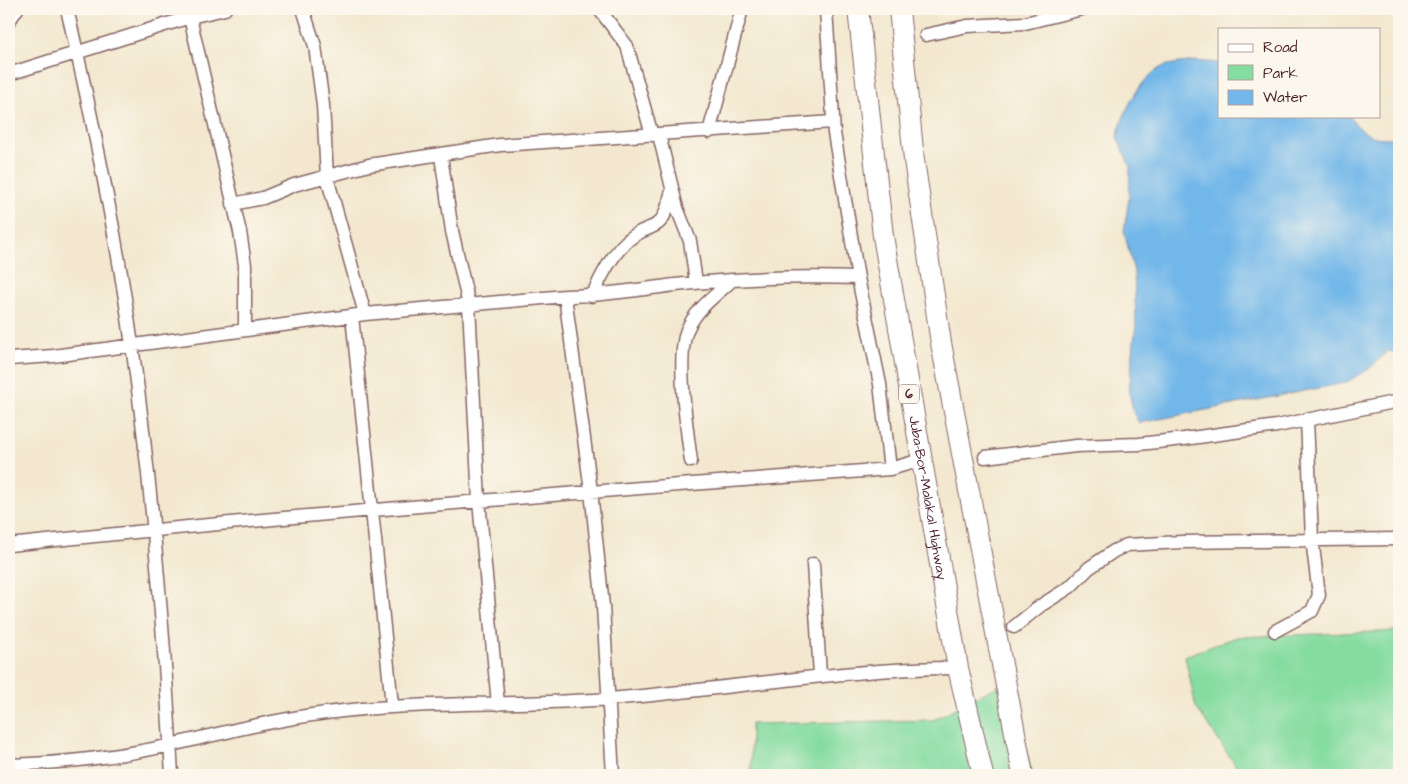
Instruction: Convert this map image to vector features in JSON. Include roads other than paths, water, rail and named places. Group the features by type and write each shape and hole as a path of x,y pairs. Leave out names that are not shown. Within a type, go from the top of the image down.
{"highway":[{"name":"Juba-Bor-Malakal Highway","path":"858,9 883,236 958,668 983,775"},
{"path":"899,9 914,160 941,343 1023,775"}],"street":[{"path":"9,21 16,9"},
{"path":"67,9 114,238 132,345 154,530 172,775"},
{"path":"9,74 189,13 225,9"},
{"path":"303,9 315,46 323,105 327,177 358,315 372,511 392,705"},
{"path":"599,9 627,46 673,187 677,208 690,241 696,282"},
{"path":"709,132 742,9"},
{"path":"826,9 833,122 858,278 880,384 890,469"},
{"path":"926,35 967,26 1025,23 1082,9"},
{"path":"189,13 240,232 245,265 245,330"},
{"path":"232,204 263,198 294,185 369,166 441,156 500,145 833,122"},
{"path":"441,156 452,231 469,305 479,501 498,704"},
{"path":"592,296 610,262 626,243 636,234 653,228 661,222 668,210 673,187"},
{"path":"9,359 53,356 358,315 566,296 592,296 696,282 826,276 858,278"},
{"path":"691,461 683,394 686,331 699,310 731,281"},
{"path":"566,296 591,492 603,606 612,775"},
{"path":"985,457 1076,446 1138,444 1184,439 1277,426 1399,401"},
{"path":"1275,631 1306,616 1312,611 1318,600 1319,587 1312,539 1307,419"},
{"path":"9,546 154,530 479,501 890,469 921,460"},
{"path":"1014,627 1040,606 1070,587 1089,568 1114,551 1127,546 1141,543 1399,539"},
{"path":"813,564 820,675"},
{"path":"9,765 58,763 170,745 253,725 323,713 392,705 498,704 608,699 728,688 820,675 907,668 958,668"}],"water":[{"path":"1195,61 1218,63 1218,118 1351,118 1370,135 1382,138 1399,137 1399,353 1388,351 1369,369 1345,383 1139,423 1134,414 1129,392 1136,323 1134,272 1124,231 1129,198 1130,166 1117,137 1123,118 1138,89 1152,74 1168,65"}]}
